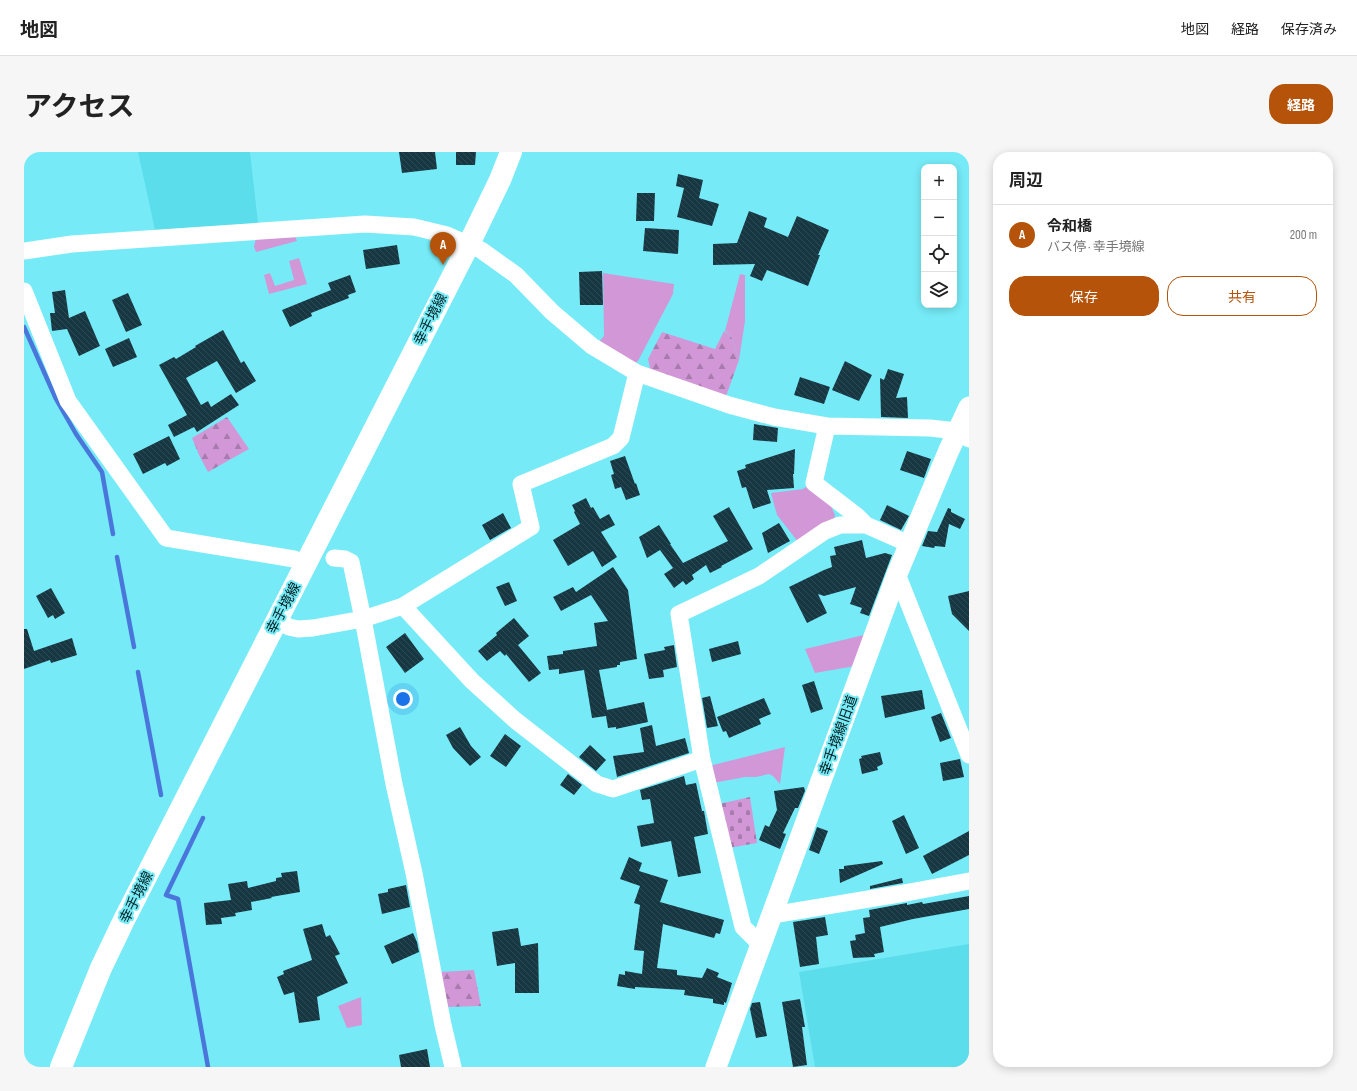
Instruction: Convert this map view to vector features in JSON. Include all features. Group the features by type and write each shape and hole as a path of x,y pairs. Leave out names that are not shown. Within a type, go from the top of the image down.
{"main road":[{"name":"幸手境線","path":"61,1067 98,975 124,920 469,244 500,180 511,152"}],"street":[{"path":"24,251 72,244 365,224 414,227 447,235 469,244 488,255 516,275 552,312 592,346 637,373 729,405 774,417 827,426 930,428 963,435"},
{"path":"24,291 68,401 166,538 294,559 306,563"},
{"path":"276,620 288,627 298,629 313,628 363,619 403,606 531,527 521,484 613,446 621,438 637,373"},
{"name":"幸手境線旧道","path":"716,1067 897,574 909,544 963,435 969,407"},
{"path":"827,426 814,483 857,516 866,525 909,544"},
{"path":"760,944 743,927 702,759 679,614 759,576 825,530 840,525 866,525"},
{"path":"334,558 345,559 351,562 394,784 414,873 443,1025 453,1067"},
{"path":"897,574 969,755"},
{"path":"403,606 472,681 515,720 597,784 613,788 702,759"},
{"path":"772,915 905,894 969,881"}],"shaded area":[{"path":"138,152 250,152 258,223 155,230"},
{"path":"969,944 969,1067 815,1067 799,972"}],"green space":[{"path":"295,236 297,241 256,252 254,247 256,238"},
{"path":"299,258 307,284 269,294 264,275 270,273 275,286 294,280 289,261"},
{"path":"603,273 674,284 673,294 638,361 634,364 598,343 604,336"},
{"path":"740,274 745,275 745,321 739,360 731,336 725,331"},
{"path":"724,331 731,336 739,360 725,399 651,373 648,359 662,332 715,349"},
{"path":"227,417 249,449 208,472 192,438"},
{"path":"809,485 828,499 835,515 834,519 799,543 777,515 771,493 803,489"},
{"path":"868,634 855,666 815,673 805,649"},
{"path":"785,747 780,784 773,776 769,774 713,783 709,766"},
{"path":"750,797 757,843 729,848 719,804"},
{"path":"474,970 481,1006 447,1007 441,972"},
{"path":"361,997 362,1025 347,1028 338,1006"}],"building":[{"path":"399,152 435,152 437,169 402,173"},
{"path":"456,152 476,152 475,165 456,165"},
{"path":"678,174 703,180 699,198 719,204 712,226 677,217 684,188 676,186"},
{"path":"637,193 655,193 654,221 636,221"},
{"path":"749,211 767,218 764,227 788,237 797,216 829,230 818,255 820,255 808,286 767,270 762,281 750,276 755,264 713,265 713,244 737,243"},
{"path":"645,228 679,230 678,254 643,251"},
{"path":"397,245 400,264 366,269 363,250"},
{"path":"602,271 603,305 580,305 579,272"},
{"path":"350,275 356,292 348,295 349,298 311,313 312,316 290,327 282,310 331,290 328,283"},
{"path":"65,290 69,318 85,311 100,346 79,356 67,329 52,331 50,313 55,313 52,292"},
{"path":"128,293 142,325 126,332 112,300"},
{"path":"223,330 241,363 244,361 256,381 236,393 217,361 186,378 201,405 208,401 211,407 231,394 239,405 197,432 194,427 174,437 168,425 187,415 159,365 174,357 176,359"},
{"path":"129,338 137,357 113,367 105,349"},
{"path":"845,361 872,375 859,401 832,390"},
{"path":"888,369 904,374 896,398 907,397 908,418 881,417 880,378 884,380"},
{"path":"800,377 830,387 824,404 794,395"},
{"path":"754,424 778,428 777,442 753,440"},
{"path":"169,436 180,459 167,466 165,463 143,474 133,454"},
{"path":"795,449 793,474 794,488 767,490 771,503 753,509 746,487 742,488 737,471 746,468 745,465"},
{"path":"907,451 931,459 924,478 900,470"},
{"path":"625,456 640,495 626,500 621,487 615,489 611,475 614,474 610,461"},
{"path":"586,498 591,508 593,507 600,519 609,514 615,525 601,532 617,557 602,567 593,551 568,566 553,540 580,524 572,505"},
{"path":"887,505 909,516 901,530 880,520"},
{"path":"729,507 753,549 710,573 706,565 692,575 694,579 686,585 683,581 674,588 664,574 673,568 660,550 647,558 639,537 659,525 683,563 728,541 713,516"},
{"path":"948,508 951,509 951,512 965,519 960,529 949,524 945,547 935,546 934,548 922,546 928,531 937,532"},
{"path":"503,513 511,528 490,540 482,525"},
{"path":"779,523 790,541 768,553 762,533"},
{"path":"862,540 866,558 885,553 892,555 869,616 860,613 862,608 850,604 856,587 824,596 818,594 827,613 807,623 789,587 832,567 830,556 836,555 834,547"},
{"path":"613,567 628,590 637,659 620,662 620,665 617,665 617,667 599,670 607,710 644,702 648,722 616,729 616,727 608,728 606,716 592,718 584,670 559,674 559,669 549,670 547,656 563,654 563,651 597,646 594,623 608,621 591,595 561,611 553,597 573,587 576,592"},
{"path":"509,582 517,601 505,606 496,587"},
{"path":"51,588 65,613 55,619 53,615 48,618 36,596"},
{"path":"969,591 969,631 952,614 948,596"},
{"path":"514,618 529,636 518,645 541,673 529,682 506,654 505,656 500,651 487,661 478,651"},
{"path":"24,629 27,629 34,651 72,638 77,655 51,663 50,660 24,669"},
{"path":"405,633 424,659 405,673 386,647"},
{"path":"738,641 741,654 712,662 709,649"},
{"path":"674,645 677,667 663,670 664,677 649,679 644,654 665,650 664,647"},
{"path":"814,681 823,709 811,713 802,685"},
{"path":"922,690 925,709 885,718 881,696"},
{"path":"710,696 718,726 707,728 702,698"},
{"path":"764,698 771,714 759,719 761,724 729,738 726,731 723,732 717,717"},
{"path":"941,713 951,738 940,742 931,717"},
{"path":"652,725 656,746 685,738 689,753 617,777 613,756 644,752 640,728"},
{"path":"460,727 471,746 481,757 470,766 453,748 446,735"},
{"path":"505,734 521,746 506,767 490,756"},
{"path":"590,745 606,760 596,771 579,757"},
{"path":"880,752 883,764 877,767 878,770 862,774 859,759 862,758 861,756"},
{"path":"960,759 964,777 943,781 940,763"},
{"path":"568,774 582,785 574,795 560,785"},
{"path":"684,776 686,785 696,783 702,811 704,811 708,834 694,837 701,873 678,877 671,841 641,847 637,826 654,823 650,799 642,800 640,790"},
{"path":"804,787 805,791 798,808 795,808 783,833 786,834 780,849 759,840 765,825 769,827 777,810 774,791"},
{"path":"904,815 919,848 906,854 892,821"},
{"path":"817,827 828,831 819,854 809,850"},
{"path":"969,831 969,855 932,874 923,856"},
{"path":"629,857 642,863 639,871 668,880 660,902 724,920 720,934 716,933 714,938 663,924 657,968 677,970 677,975 702,978 707,968 719,973 717,977 732,983 724,1005 713,1003 713,999 684,995 685,990 635,987 635,989 617,986 619,974 625,975 625,971 642,974 644,951 634,950 640,905 634,903 640,886 620,879"},
{"path":"882,861 883,864 840,883 839,869 844,869 844,866"},
{"path":"297,871 300,892 251,902 252,910 235,913 236,916 221,918 222,924 206,925 204,903 231,900 228,884 247,881 248,888 276,881 276,878 282,877 281,873"},
{"path":"902,878 903,883 870,889 870,886"},
{"path":"406,885 410,907 382,914 378,894 388,892 388,889"},
{"path":"969,896 969,909 913,919 880,927 884,952 874,954 875,957 853,958 850,941 856,940 855,935 865,933 863,918 870,917 869,910 907,903 907,905 922,902 923,904"},
{"path":"825,917 828,935 816,937 819,964 800,967 793,922"},
{"path":"322,924 326,937 330,935 340,954 335,956 348,983 317,997 320,1020 299,1023 294,992 284,995 277,977 284,974 283,971 312,960 303,929"},
{"path":"518,928 521,946 538,943 539,993 515,993 515,963 497,966 492,932"},
{"path":"413,933 419,952 392,964 384,946"},
{"path":"800,999 805,1027 802,1027 807,1065 793,1067 782,1002"},
{"path":"760,1002 767,1036 756,1038 750,1009 752,1003"},
{"path":"427,1049 430,1067 401,1067 399,1055"}],"waterway":[{"path":"24,327 56,399 76,434 102,472 113,534"},
{"path":"117,557 134,647"},
{"path":"138,672 161,795"},
{"path":"203,818 166,895 178,899 208,1067"}],"place":[{"name":"令和橋","path":"443,265"}]}
